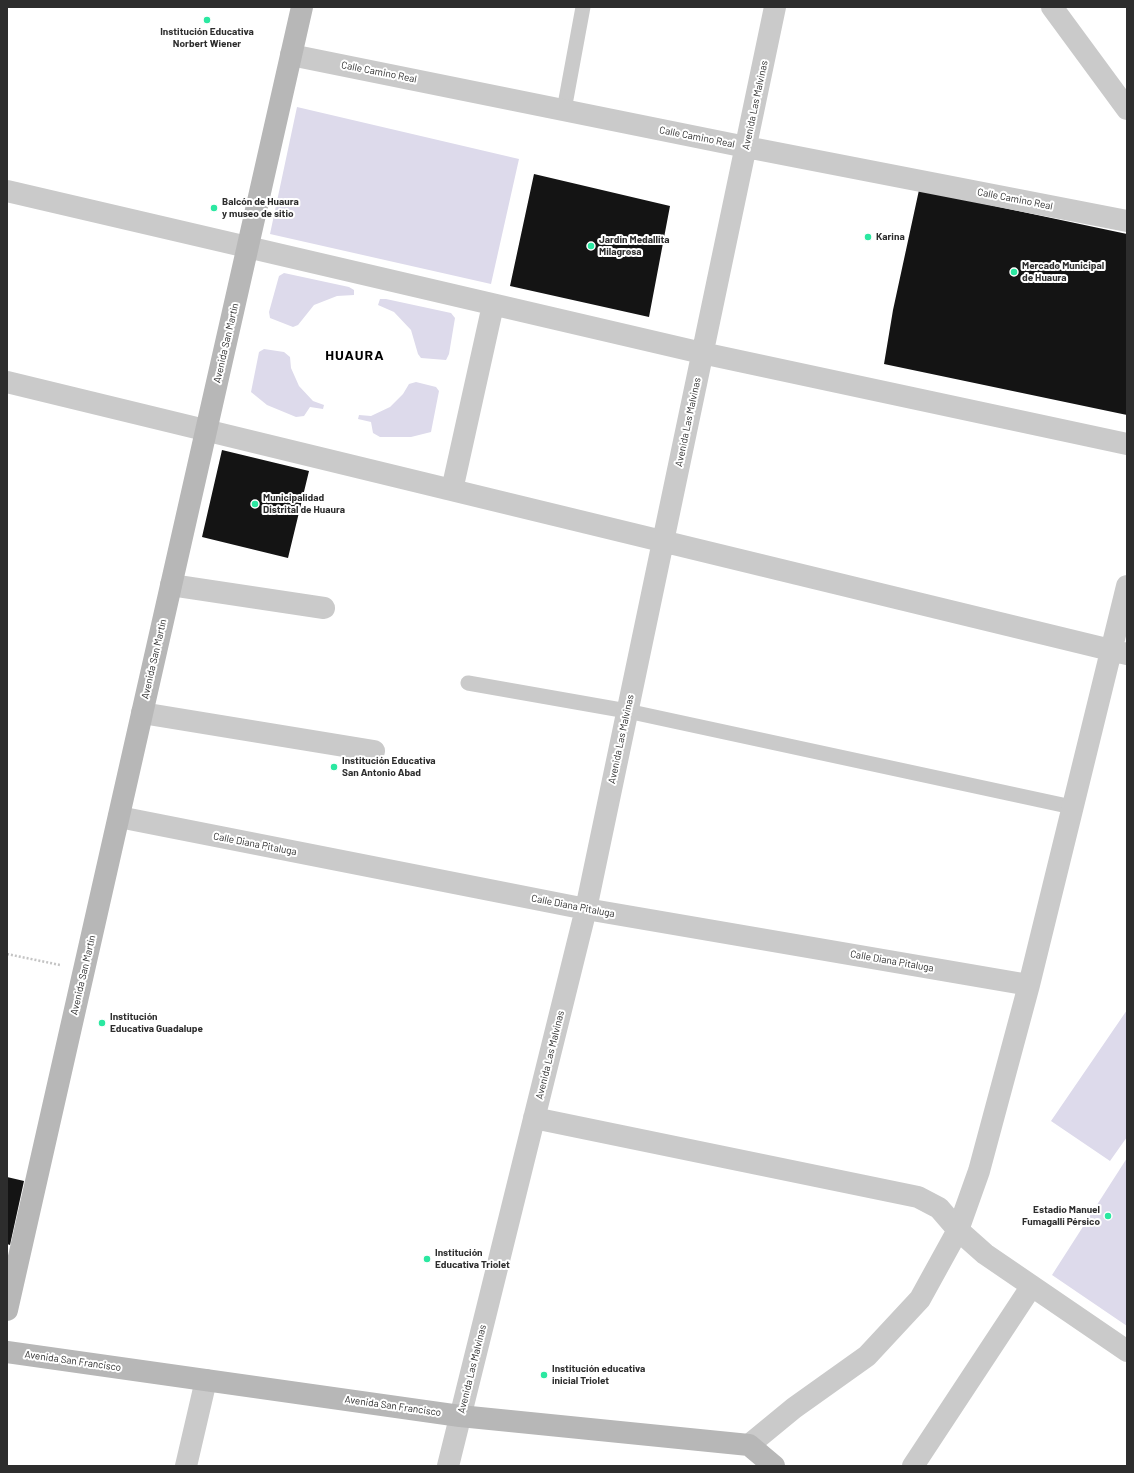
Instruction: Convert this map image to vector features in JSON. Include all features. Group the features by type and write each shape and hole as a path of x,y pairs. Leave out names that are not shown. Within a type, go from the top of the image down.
{"main road":[{"name":"Avenida San Martín","path":"7,1310 302,7"},
{"name":"Avenida San Francisco","path":"7,1352 460,1416 749,1445"},
{"path":"749,1445 774,1466"}],"street":[{"name":"Avenida Las Malvinas","path":"448,1466 586,909 775,7"},
{"path":"1052,7 1127,109"},
{"name":"Calle Camino Real","path":"291,54 746,147 1127,221"},
{"path":"7,192 702,353 1127,444"},
{"path":"452,490 493,305"},
{"path":"7,382 1119,652"},
{"path":"171,585 324,608"},
{"path":"749,1445 794,1408 867,1356 920,1299 958,1230 980,1172 1029,985 1072,807 1119,652 1127,586"},
{"path":"142,713 374,751"},
{"name":"Calle Diana Pitaluga","path":"119,817 586,909 1029,985"},
{"path":"534,1118 918,1197 939,1208 958,1230 985,1254 1031,1287 1127,1351"},
{"path":"913,1466 1031,1287"},
{"path":"186,1466 206,1380"}],"lane":[{"path":"564,110 583,7"},
{"path":"468,683 627,711 1072,807"}],"path":[{"path":"7,954 84,970"}],"shaded area":[{"path":"297,107 519,159 491,284 270,234"},
{"path":"284,273 349,287 354,290 354,295 337,296 314,305 298,325 293,327 270,318 269,312 279,276"},
{"path":"380,299 451,313 455,318 449,354 446,360 421,358 418,354 411,330 394,312 378,305"},
{"path":"264,349 284,352 290,357 291,368 299,386 313,401 324,405 323,409 310,407 304,416 296,417 267,405 251,392 259,352"},
{"path":"416,382 436,387 439,391 431,432 411,437 380,437 373,433 371,422 358,419 359,415 371,416 390,407 403,394 409,384"},
{"path":"1127,1010 1127,1137 1110,1161 1051,1121"},
{"name":"Estadio Manuel Fumagalli Pérsico","path":"1127,1158 1127,1326 1052,1275"}],"building":[{"name":"Jardin Medallita Milagrosa","path":"534,174 670,206 649,317 510,286"},
{"name":"Mercado Municipal de Huaura","path":"919,190 1127,234 1127,415 884,364 893,310"},
{"name":"Municipalidad Distrital de Huaura","path":"222,450 309,471 288,558 202,537"},
{"path":"7,1177 24,1181 10,1245 7,1244"}],"place":[{"name":"Institución Educativa Norbert Wiener","path":"207,20"},
{"name":"Balcón de Huaura y museo de sitio","path":"214,208"},
{"name":"Karina","path":"868,237"},
{"name":"Jardin Medallita Milagrosa","path":"591,246"},
{"name":"Mercado Municipal de Huaura","path":"1014,272"},
{"name":"Municipalidad Distrital de Huaura","path":"255,504"},
{"name":"Institución Educativa San Antonio Abad","path":"334,767"},
{"name":"Institución Educativa Guadalupe","path":"102,1023"},
{"name":"Estadio Manuel Fumagalli Pérsico","path":"1108,1216"},
{"name":"Institución Educativa Triolet","path":"427,1259"},
{"name":"Institución educativa inicial Triolet","path":"544,1375"}],"district":[{"name":"HUAURA","path":"355,355"}]}
